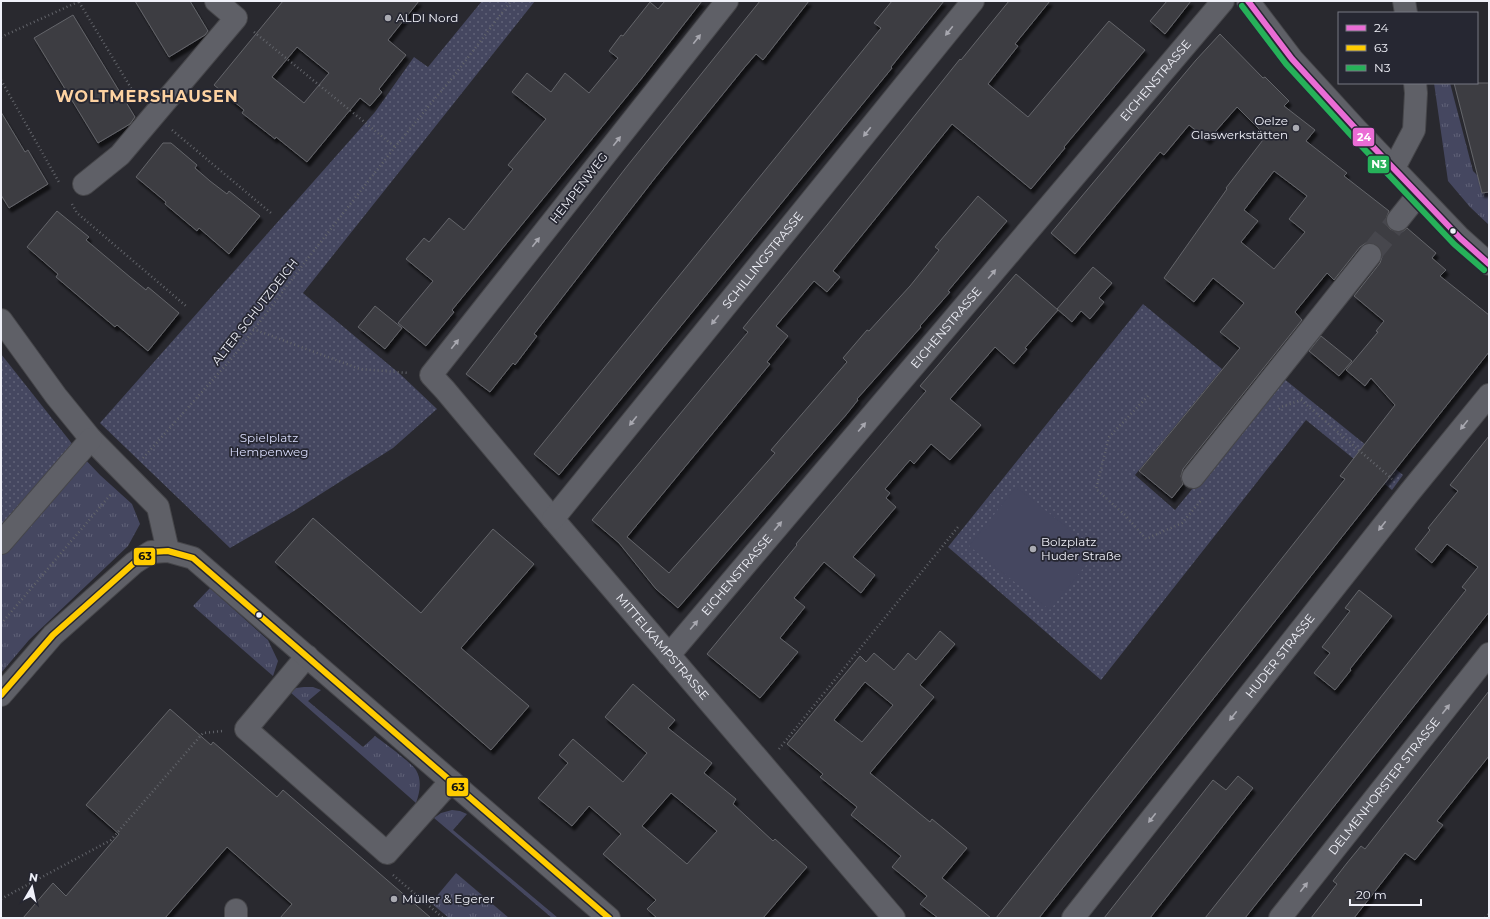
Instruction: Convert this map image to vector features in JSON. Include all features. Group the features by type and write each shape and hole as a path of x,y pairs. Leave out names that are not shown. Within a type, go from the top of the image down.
{"street":[{"path":"84,184 120,155 236,18 216,1"},
{"name":"HEMPENWEG","path":"431,375 727,1"},
{"name":"SCHILLINGSTRASSE","path":"553,520 973,1"},
{"name":"EICHENSTRASSE","path":"669,655 1223,1"},
{"path":"1248,1 1292,59 1418,195 1460,238 1489,264"},
{"path":"1404,1 1406,12"},
{"path":"1394,168 1414,130 1415,84"},
{"path":"1398,220 1418,195"},
{"path":"1193,477 1370,255"},
{"path":"1,320 56,396 91,439 158,507 168,551"},
{"name":"MITTELKAMPSTRASSE","path":"431,375 553,520 766,766 894,918"},
{"name":"HUDER STRASSE","path":"1073,918 1409,493 1489,395"},
{"path":"1,543 91,439"},
{"path":"1,695 53,636 134,563 152,552 168,551 193,558 609,918"},
{"name":"DELMENHORSTER STRASSE","path":"1280,918 1489,654"},
{"path":"307,656 246,729 387,853 450,781"}],"path":[{"path":"1,37 80,1"},
{"name":"ALTER SCHUTZDEICH","path":"1,624 127,475 234,356 395,147 457,72 511,1"},
{"path":"236,18 395,147"},
{"path":"254,329 360,369 431,375"},
{"path":"1148,396 1109,437 1096,489 1124,515 1146,539 1182,523 1207,494"},
{"path":"1276,413 1281,407 1301,400 1409,493"},
{"path":"766,766 958,527"},
{"path":"1,899 111,840 204,733 246,729"},
{"path":"387,853 386,869 443,918"},
{"path":"1485,918 1489,914"}],"green space":[{"name":"Spielplatz Hempenweg","path":"482,1 535,1 303,293 400,374 437,409 393,448 294,511 230,548 100,423 375,112 414,57 428,67"},
{"path":"1434,84 1450,84 1473,171 1489,187 1489,225 1470,207 1448,181"},
{"path":"1143,304 1222,369 1135,475 1175,510 1283,378 1403,475 1392,490 1306,420 1101,680 948,547"},
{"path":"1,354 81,455 1,548"},
{"path":"81,455 100,475 132,504 140,524 128,546 29,640 1,673 1,548"},
{"name":"Bolzplatz Huder Straße","path":"1016,487 1097,551 1050,610 969,546"},
{"path":"210,588 268,640 278,661 273,676 193,606"},
{"path":"313,687 321,690 308,701 363,747 375,736 416,770 420,782 419,795 416,803 290,692 296,688"},
{"path":"452,810 467,814 453,830 558,918 552,918 434,818 441,813"},
{"path":"456,873 509,918 449,918 431,903"}],"building":[{"path":"135,1 190,1 208,31 205,35 169,57"},
{"path":"283,1 419,1 388,40 406,55 379,89 382,92 370,106 360,98 307,162 276,137 275,139 242,113 244,110 214,85","holes":["297,47 329,73 304,103 272,77"]},
{"path":"665,1 702,1 642,78 452,310 454,312 426,346 398,323 433,281 406,259 424,238 429,242 449,218 464,230 513,169 508,165 546,119 512,92 527,73 551,92 565,73 589,93 618,58 609,51 621,35 623,36 650,2 658,9"},
{"path":"760,1 809,1 763,60 756,54 744,68 655,178 534,334 537,336 515,365 513,363 490,392 466,374 628,165"},
{"path":"892,1 944,1 891,67 892,68 559,475 534,454 881,28 874,23"},
{"path":"1009,1 1050,1 1015,44 1018,46 988,84 1028,117 1109,21 1145,50 1031,189 952,124 833,271 840,277 827,292 814,281 776,326 788,336 767,362 770,364 627,537 669,573 775,453 771,450 847,362 843,358 867,330 869,331 910,286 939,250 935,247 978,196 1007,221 948,291 950,292 920,326 921,327 857,399 858,400 846,415 678,608 656,589 619,543 592,520 748,332 743,328 960,59 961,60"},
{"path":"1167,1 1191,1 1165,34 1150,21"},
{"path":"73,15 135,117 130,124 98,143 34,38"},
{"path":"1220,34 1263,78 1265,77 1289,101 1284,106 1315,130 1306,141 1347,173 1344,176 1389,211 1386,224 1390,229 1397,232 1402,232 1407,228 1436,253 1432,258 1446,270 1440,276 1489,315 1489,352 1039,918 996,918 1345,479 1340,476 1395,405 1371,378 1365,386 1346,370 1378,332 1376,331 1384,321 1354,296 1380,263 1382,257 1382,251 1378,246 1372,243 1366,243 1360,247 1334,280 1327,273 1295,312 1302,320 1183,469 1181,476 1183,484 1172,498 1139,471 1240,348 1220,332 1244,303 1213,278 1194,302 1164,278 1227,189 1226,188 1266,136 1237,107 1208,140 1189,125 1164,155 1160,152 1075,254 1051,233 1196,60","holes":["1274,171 1307,196 1289,219 1305,232 1274,269 1241,242 1258,221 1244,210"]},
{"path":"1489,83 1489,192 1482,193 1454,84"},
{"path":"1,112 25,152 28,150 48,184 9,208 1,195"},
{"path":"163,143 171,143 197,165 195,168 210,181 227,194 229,191 260,216 229,254 199,228 197,231 136,177"},
{"path":"57,211 89,237 86,240 130,277 146,290 148,287 179,313 148,351 117,325 115,327 56,277 58,274 27,247"},
{"path":"1093,267 1112,283 1099,298 1104,302 1090,319 1081,311 1072,322 1057,309"},
{"path":"1016,274 1058,310 1025,348 1027,349 1014,364 995,347 950,399 981,425 950,460 931,444 914,464 910,460 885,489 890,493 886,498 896,507 853,557 875,575 861,593 824,562 794,598 805,607 780,638 798,652 760,698 707,654 797,545 796,544 926,391 920,386"},
{"path":"375,306 402,328 385,349 358,327"},
{"path":"1321,336 1352,361 1339,376 1309,351"},
{"path":"1489,436 1489,612 1245,918 1205,918 1466,590 1462,587 1478,567 1447,544 1432,563 1415,549 1430,530 1428,528 1458,491 1450,485"},
{"path":"313,518 421,613 493,529 534,564 461,648 529,706 491,750 275,562"},
{"path":"1359,590 1392,616 1335,690 1314,673 1330,653 1322,647 1350,611 1345,608"},
{"path":"940,631 955,644 920,685 934,697 870,773 930,822 932,819 967,848 942,878 991,918 938,918 920,904 927,896 892,867 901,856 851,815 857,807 820,777 823,774 787,744 860,656 866,662 874,653 894,670 908,653 916,660","holes":["865,682 893,705 862,742 834,720"]},
{"path":"633,684 675,720 668,728 712,763 704,773 736,799 733,804 773,841 775,839 807,867 763,918 657,918 647,909 656,900 603,854 621,834 589,806 572,826 538,798 568,763 559,755 573,739 623,782 647,753 605,717","holes":["671,793 717,831 687,864 642,826"]},
{"path":"1489,691 1489,756 1437,821 1443,825 1415,860 1405,853 1354,918 1311,918 1337,884 1333,881 1347,863 1361,846 1365,849"},
{"path":"170,709 211,745 213,742 277,797 283,790 431,918 280,918 292,904 227,847 165,918 23,918 53,883 66,896 119,834 86,805"},
{"path":"1238,776 1253,788 1150,918 1104,918 1213,780 1226,790"}],"tunnel":[{"path":"1370,255 1398,220"}],"transit line":[{"name":"24","path":"1248,1 1292,59 1356,129 1460,238 1489,264"},
{"name":"N3","path":"1242,6 1286,64 1350,134 1454,244 1484,270"},
{"name":"63","path":"1,695 53,635 134,563 151,552 168,551 193,558 609,918"}],"place":[{"name":"ALDI Nord","path":"388,18"},
{"name":"Oelze Glaswerkstätten","path":"1296,128"},
{"name":"Bolzplatz Huder Straße","path":"1033,549"},
{"name":"Müller & Egerer","path":"394,899"}],"district":[{"name":"WOLTMERSHAUSEN","path":"147,96"}]}
